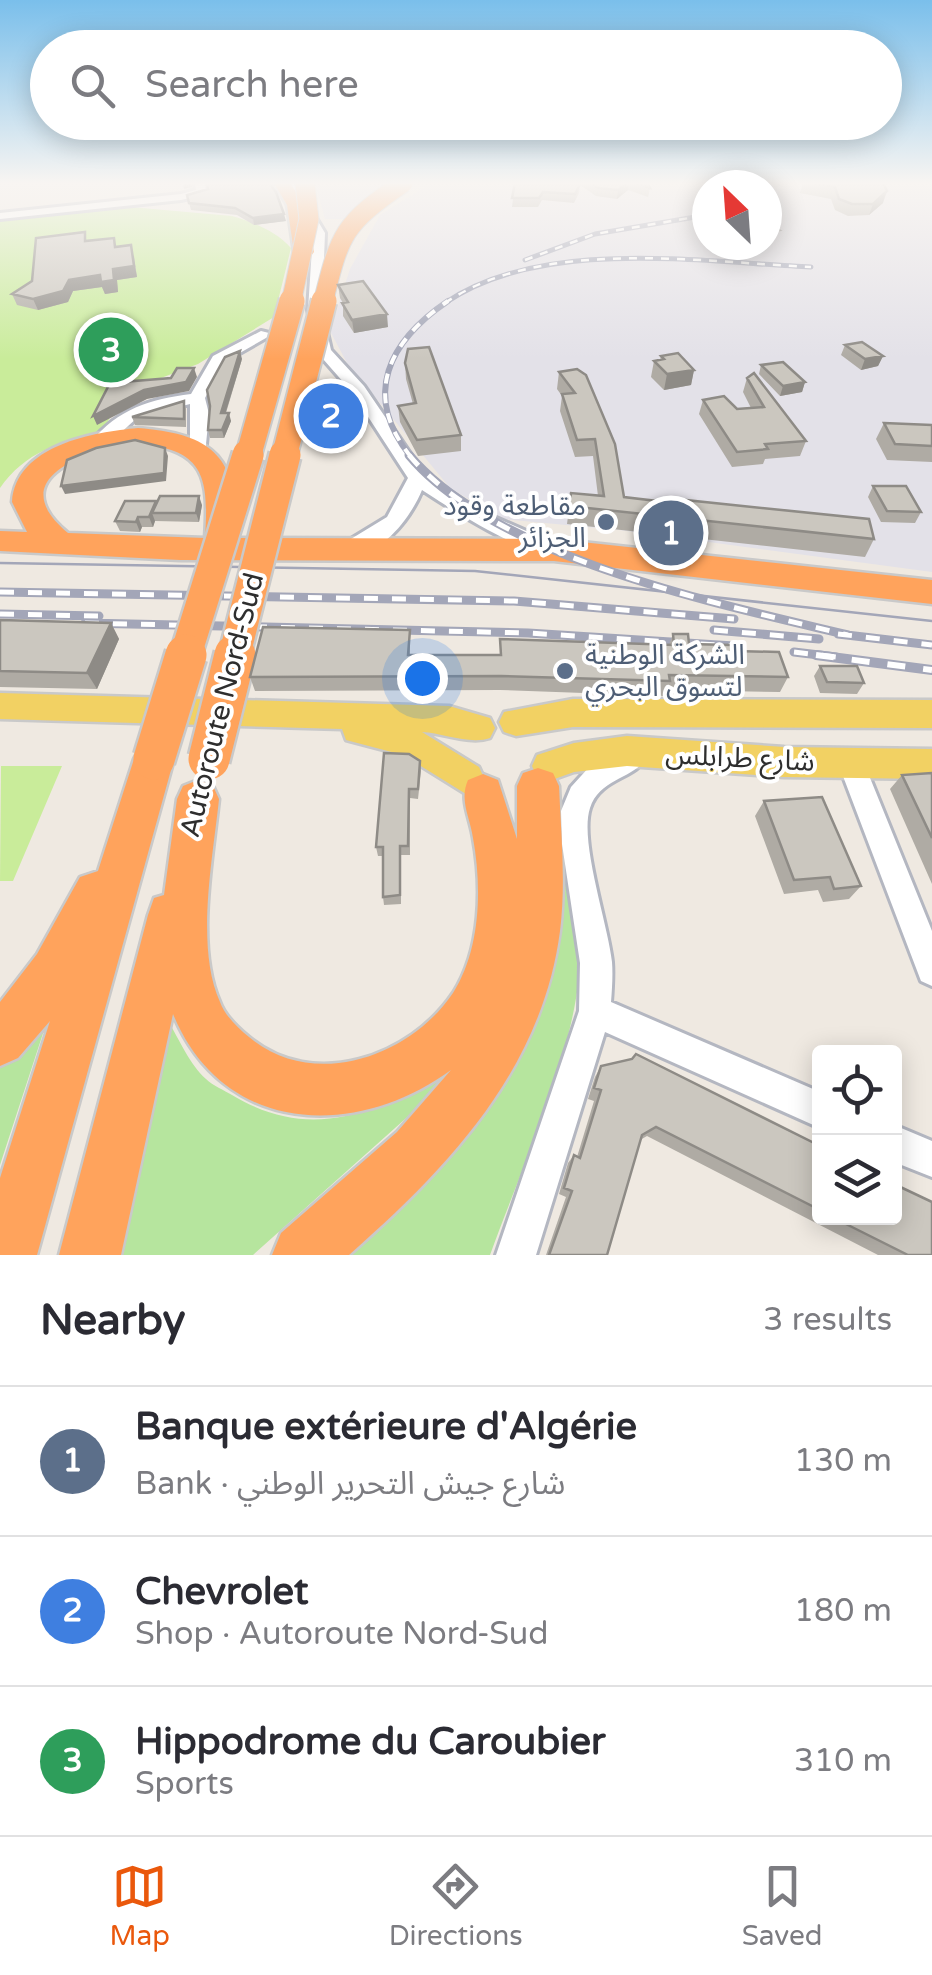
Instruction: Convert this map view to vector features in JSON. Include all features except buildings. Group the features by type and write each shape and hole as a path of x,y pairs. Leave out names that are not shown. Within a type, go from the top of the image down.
{"highway":[{"path":"302,242 304,252"},
{"path":"304,252 306,242"},
{"name":"Autoroute Nord-Sud","path":"90,1255 203,779 341,242"},
{"name":"Autoroute Nord-Sud","path":"6,1255 283,343 304,252"},
{"path":"59,543 32,518 27,492 50,463 87,446 130,435 163,435 199,450 214,470 221,542"},
{"path":"0,541 180,549 353,548 561,555 932,592"},
{"path":"0,554 561,555 932,604"},
{"path":"303,1255 437,1135 463,1103 503,1036 518,1003 535,937 540,876 538,752"},
{"path":"203,779 183,948 194,1004 217,1043 234,1059 274,1082 322,1091 372,1084 419,1062 457,1028 484,987 498,942 503,885 497,833 475,786"},
{"path":"0,1040 60,968 147,781"}],"main road":[{"path":"0,706 400,717 449,720 478,728"},
{"name":"شارع طرابلس","path":"538,752 573,713 932,714"},
{"path":"475,786 460,763 462,746 478,728 500,721 538,752"},
{"path":"0,724 355,730 412,743 475,786 512,798 538,752 609,730 932,731"},
{"name":"شارع طرابلس","path":"538,752 932,764"}],"street":[{"path":"319,242 316,310 324,351 369,405 417,478 482,520 561,555"},
{"path":"199,450 201,414 197,398 218,359 266,334"},
{"path":"87,446 140,407 197,398"},
{"path":"353,548 378,537 398,519 417,478"},
{"path":"516,1255 595,1011 596,963 576,844 575,812 581,796 600,773 644,753"},
{"path":"851,763 932,970"},
{"path":"595,1011 812,1106"},
{"path":"902,1146 932,1159"}],"shaded area":[{"path":"365,242 692,242 692,260 782,260 782,242 932,242 932,572 619,530 502,519 450,488 347,363 330,331 350,269"}],"green space":[{"path":"0,242 283,242 291,248 274,317 198,364 124,392 101,434 44,450 20,466 0,488"},
{"path":"1,766 62,766 13,881 0,881"},
{"path":"557,775 580,903 579,981 561,1061 490,1255 332,1255 508,1071 549,986 560,888"},
{"path":"49,1015 0,1165 0,1060"},
{"path":"168,1021 190,1059 209,1081 260,1109 287,1117 339,1117 365,1111 442,1074 432,1095 253,1255 116,1255"}],"tram line":[{"path":"0,563 475,571 932,621"}],"railway":[{"path":"525,260 575,242"},
{"path":"446,302 484,282 574,261 672,259 811,267"},
{"path":"411,457 387,412 385,391 389,371 410,334 446,302"},
{"path":"411,457 447,491 496,522 552,549 675,592 848,635"},
{"path":"0,592 514,601 734,619"},
{"path":"0,614 99,616"},
{"path":"85,623 528,633 734,646"},
{"path":"714,630 819,639"},
{"path":"838,634 932,645"},
{"path":"794,652 836,657"},
{"path":"816,655 932,670"}],"place":[{"name":"Hippodrome du Caroubier","path":"111,350"},
{"name":"Chevrolet","path":"331,416"},
{"name":"مقاطعة وقود الجزائر","path":"606,522"},
{"name":"Banque extérieure d'Algérie","path":"671,533"},
{"name":"الشركة الوطنية لتسوق البحري","path":"565,671"}]}
